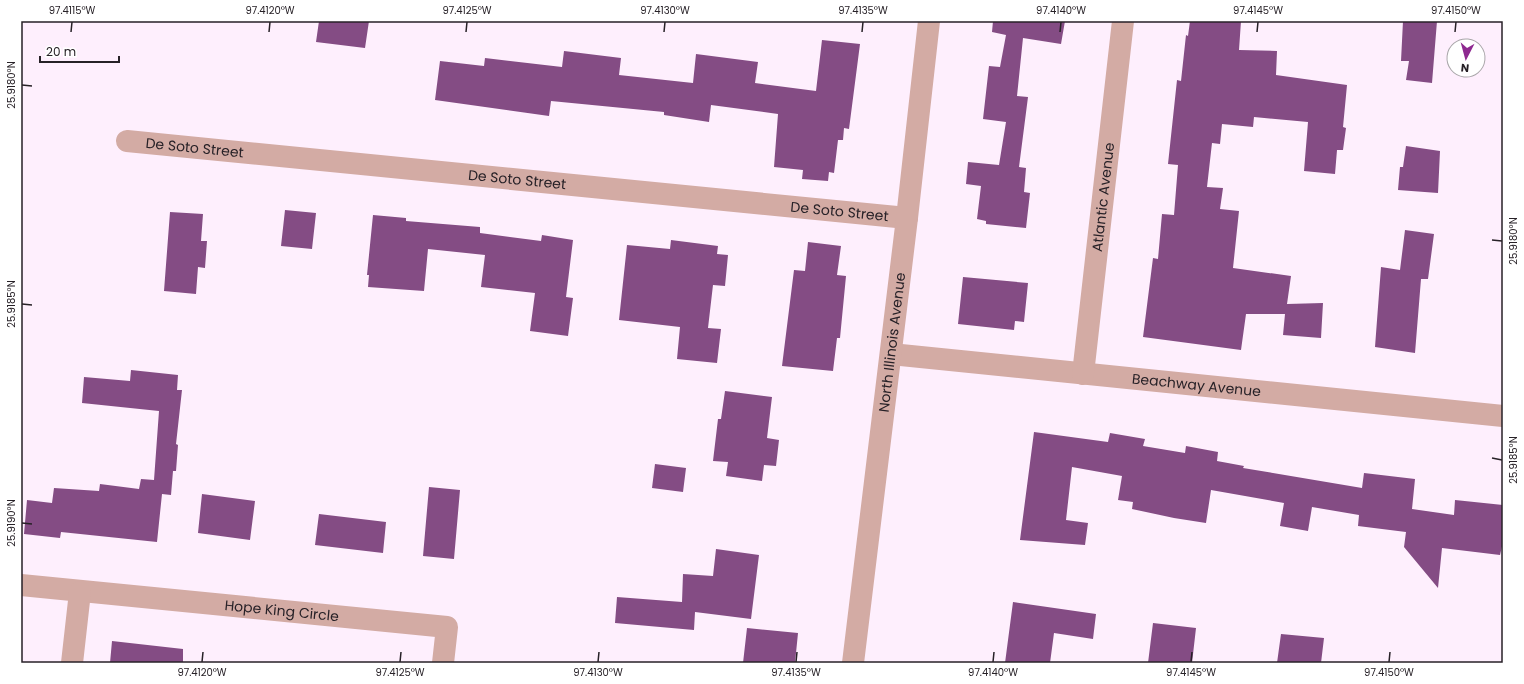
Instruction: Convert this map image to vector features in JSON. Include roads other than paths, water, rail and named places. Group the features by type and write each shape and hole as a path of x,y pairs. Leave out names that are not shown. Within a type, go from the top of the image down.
{"street":[{"name":"North Illinois Avenue","path":"853,663 908,218 929,21"},
{"name":"Atlantic Avenue","path":"1082,374 1123,21"},
{"name":"De Soto Street","path":"127,141 908,218"},
{"name":"Beachway Avenue","path":"891,354 1503,416"},
{"name":"Hope King Circle","path":"21,585 447,627 443,663"},
{"path":"72,663 80,592"}]}
